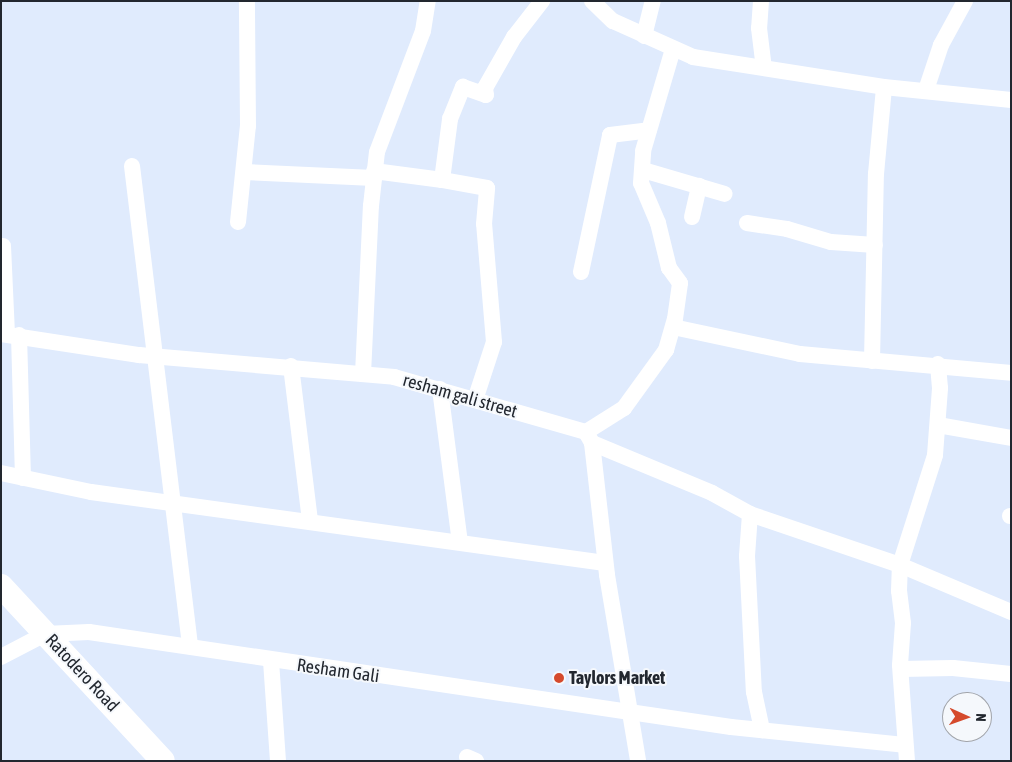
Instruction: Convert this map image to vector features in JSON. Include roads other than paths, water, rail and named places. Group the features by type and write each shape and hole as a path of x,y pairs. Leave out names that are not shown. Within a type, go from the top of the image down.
{"main road":[{"name":"Ratodero Road","path":"1,586 162,761"}],"street":[{"path":"238,222 245,172 250,80 247,1"},
{"path":"363,374 374,175 381,138 423,31 428,1"},
{"path":"442,180 450,119 462,87 486,95 485,88 514,37 542,1"},
{"path":"592,1 613,21 692,57 733,65 764,67 884,88 926,90 1011,100"},
{"path":"644,36 653,1"},
{"path":"761,1 759,28 764,67"},
{"path":"926,90 941,45 965,1"},
{"path":"638,761 606,563 589,438 624,408 666,350 673,327 680,283 669,268 658,223 641,183 643,151 673,49"},
{"path":"872,361 876,174 884,88"},
{"path":"580,272 610,135 649,130"},
{"path":"132,166 190,647"},
{"path":"643,170 725,194"},
{"path":"245,172 374,175 442,180 487,188 484,224 494,342 475,400"},
{"path":"692,217 699,186"},
{"path":"747,223 788,228 831,242 875,245"},
{"path":"3,246 9,334 24,478"},
{"path":"673,327 800,354 872,361 938,364 1011,373"},
{"name":"resham gali street","path":"9,334 154,357 291,366 394,377 475,400 589,438 712,494 750,514 900,565 1011,612"},
{"path":"905,753 901,669 903,623 899,591 900,565 935,455 938,425 938,364"},
{"path":"291,366 310,520"},
{"path":"440,390 460,542"},
{"path":"938,425 1011,438"},
{"path":"1,473 91,492 310,520 606,563"},
{"path":"750,514 747,556 754,692 762,730"},
{"name":"Resham Gali","path":"45,634 89,632 271,661 762,730 905,753"},
{"path":"1,656 45,634"},
{"path":"271,661 278,761"},
{"path":"901,669 953,668 1011,674"}],"place":[{"name":"Taylors Market","path":"559,678"}]}
